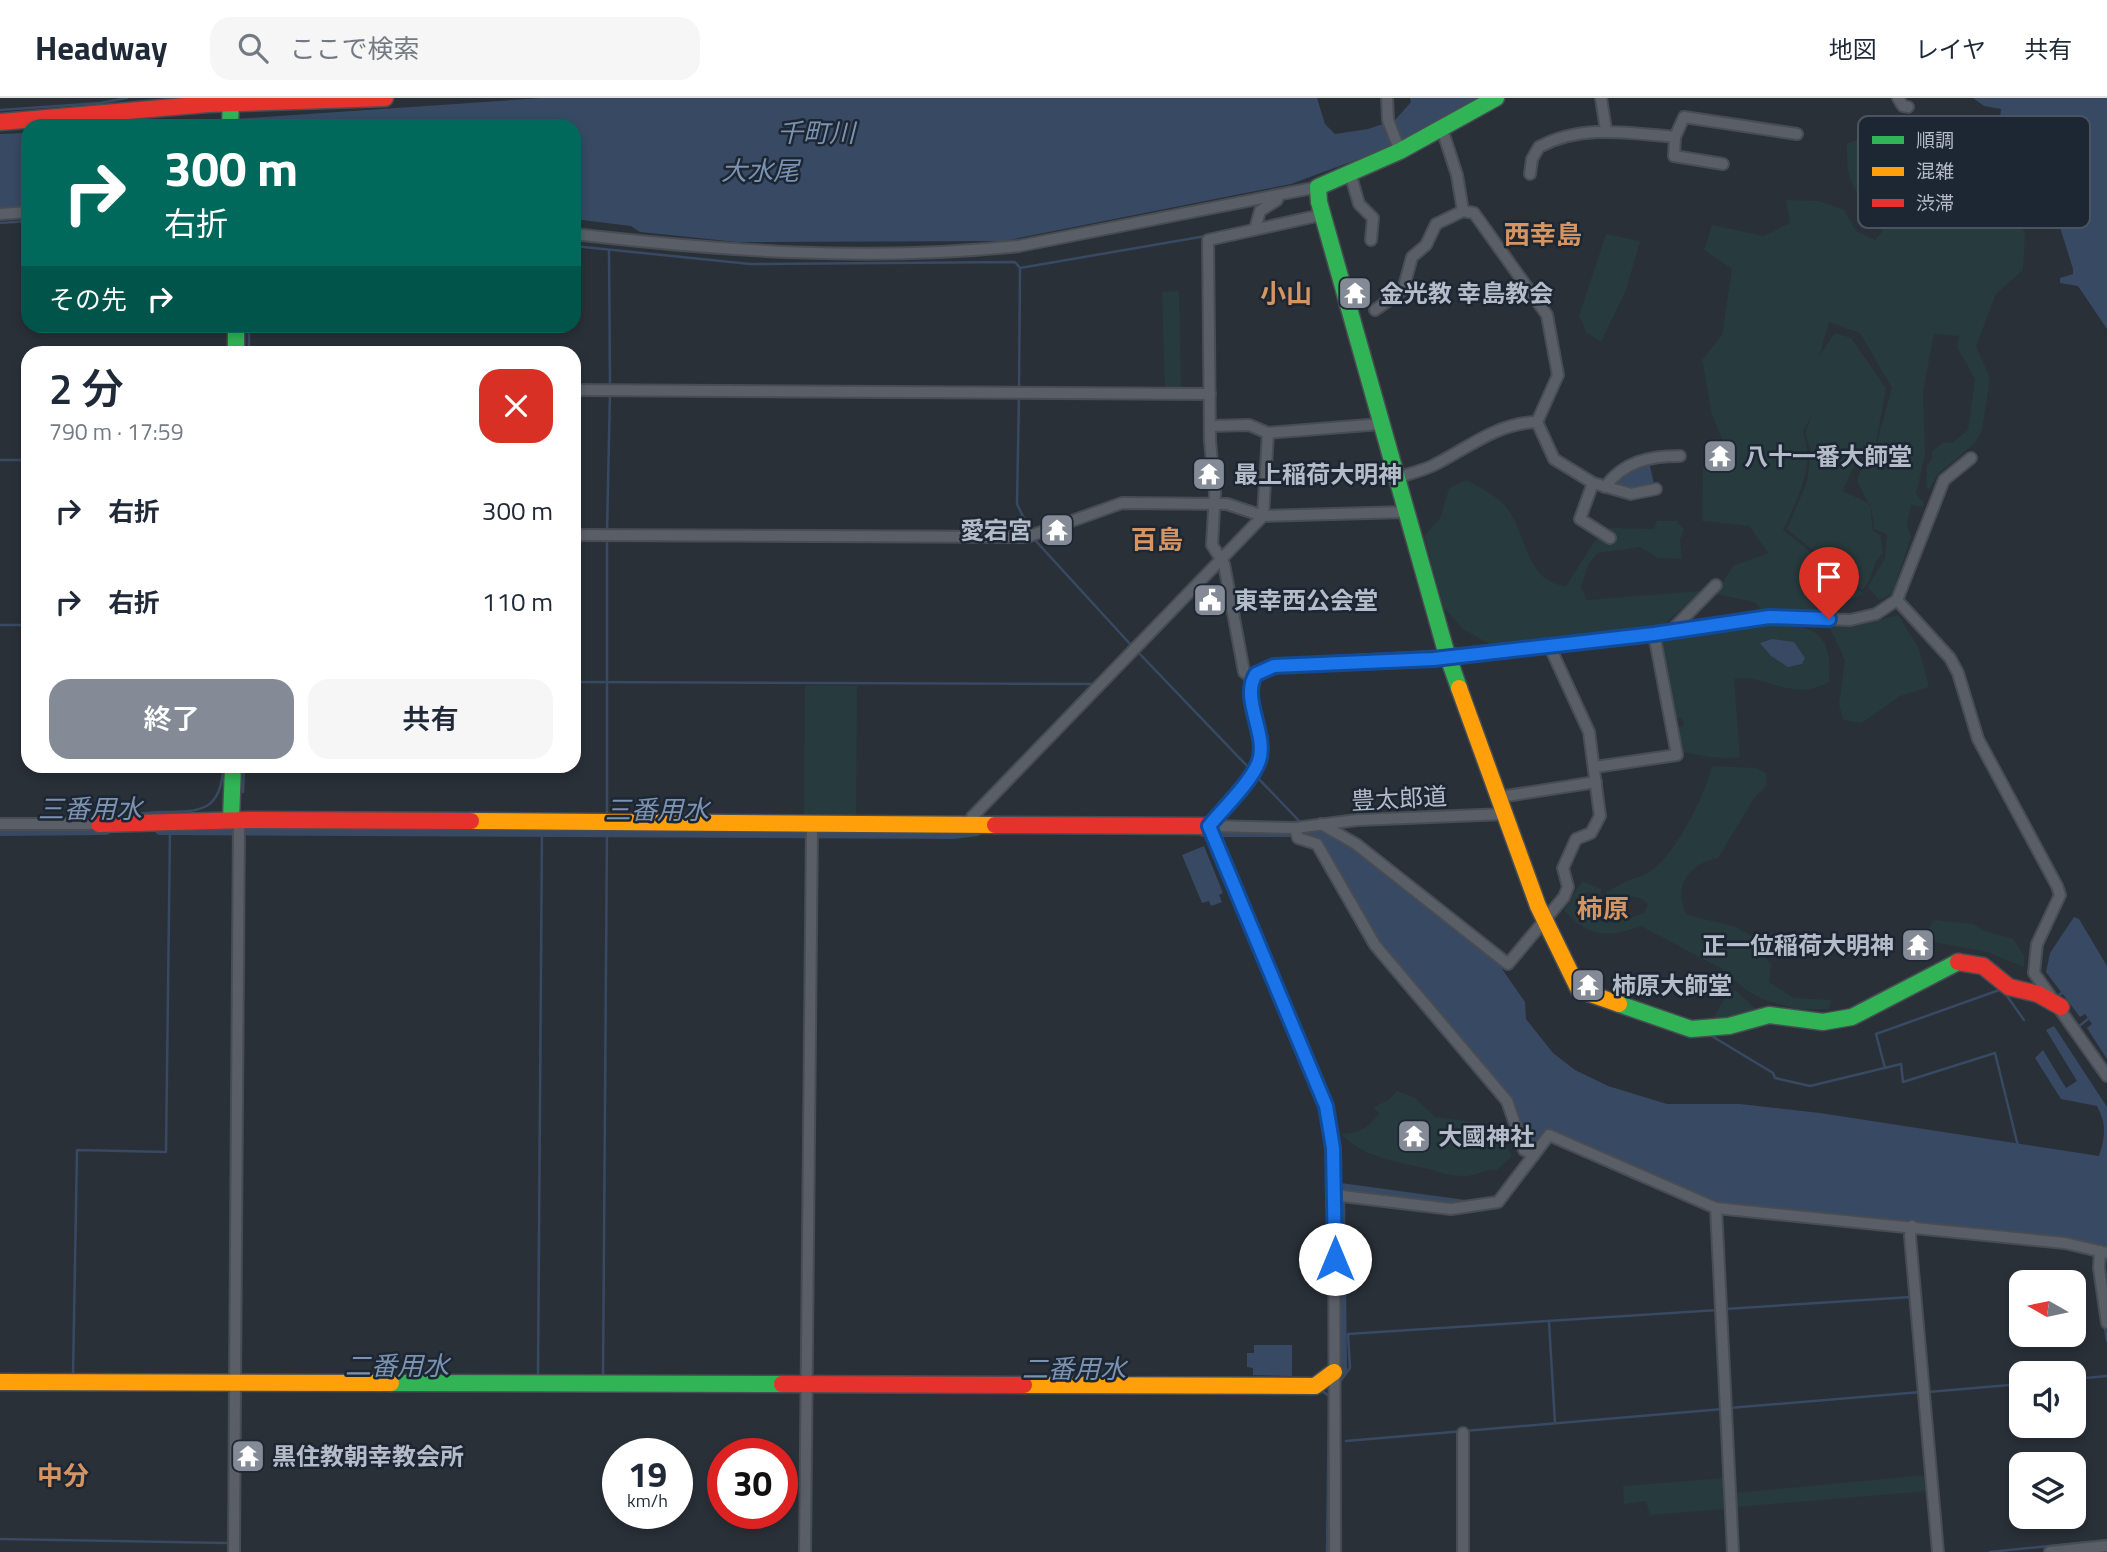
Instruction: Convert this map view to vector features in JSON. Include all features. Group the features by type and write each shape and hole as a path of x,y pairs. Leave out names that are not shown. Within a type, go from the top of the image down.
{"street":[{"path":"63,119 230,111 385,98"},
{"path":"1387,98 1388,120 1399,148"},
{"path":"581,235 715,250 814,254 970,251 1019,246 1318,187 1442,129 1496,98"},
{"path":"1601,98 1606,130"},
{"path":"1898,98 1908,107"},
{"path":"1723,164 1674,156 1675,137 1684,117 1797,134"},
{"path":"0,122 21,121"},
{"path":"1442,129 1457,175 1463,211"},
{"path":"1530,174 1532,159 1539,147 1563,138 1606,130 1675,137"},
{"path":"1350,173 1359,204 1373,218 1371,240"},
{"path":"1318,187 1321,215 1396,478 1452,655 1505,814 1545,922 1579,990 1691,1029 1729,1026 1760,1016 1823,1022 1852,1017 1959,962 1983,967 2009,987 2038,994 2061,1007"},
{"path":"1255,229 1262,208 1288,194"},
{"path":"1375,310 1403,290 1412,257 1426,245 1436,224 1463,211 1474,213 1547,315 1558,375 1537,422 1554,459 1593,483 1605,487 1631,494 1656,489"},
{"path":"0,214 21,212"},
{"path":"1253,679 1244,672 1224,564 1212,545 1208,240 1321,215"},
{"path":"581,390 1210,394"},
{"path":"1396,478 1432,466 1486,435 1516,423 1537,422"},
{"path":"1210,426 1249,425 1267,432 1381,424"},
{"path":"970,824 972,817 1260,514 1267,432"},
{"path":"1605,487 1614,475 1643,459 1680,456"},
{"path":"1211,831 1253,772 1260,754 1260,738 1251,692 1253,679 1260,671 1274,666 1452,655 1654,634 1769,617 1850,620 1876,614 1897,600 1944,480 1971,458"},
{"path":"1593,483 1580,519 1610,538"},
{"path":"581,535 1027,537 1122,503 1227,504 1260,514 1406,512"},
{"path":"1670,632 1716,585"},
{"path":"1897,600 1950,659 1958,673 1978,739 2057,886 2060,895 2038,944 2034,973 2061,1007 2107,1076"},
{"path":"1595,767 1677,755 1654,634"},
{"path":"1303,828 1356,844 1508,964 1545,922 1568,887 1563,867 1576,839 1591,833 1600,816 1589,732 1549,645"},
{"path":"233,773 237,825 234,1552"},
{"path":"1500,797 1597,782"},
{"name":"豊太郎道","path":"1211,831 1303,828 1505,814"},
{"path":"0,824 812,823 970,824 1211,831"},
{"path":"805,1552 812,823"},
{"path":"1303,828 1317,844 1375,945 1507,1101 1530,1154"},
{"path":"1211,831 1322,1094 1331,1136 1339,1195 1334,1372 1335,1552"},
{"path":"1339,1195 1451,1209 1498,1202 1530,1154 1549,1135 1717,1208 2066,1243 2103,1252 2099,1268 2107,1323"},
{"path":"1717,1208 1733,1552"},
{"path":"1912,1226 1910,1236 1938,1552"},
{"path":"0,1382 235,1386 1315,1386 1334,1372"},
{"path":"1463,1433 1463,1552"},
{"path":"2050,1552 2107,1546"}],"green space":[{"path":"1858,139 1858,192 1848,172 1847,144"},
{"path":"1786,200 1819,201 1844,210 1856,231 1875,240 1885,228 2022,228 2025,233 2023,270 1996,294 1976,346 1990,378 1982,430 1975,443 1938,474 1929,490 1926,486 1927,465 1933,458 1931,452 1944,442 1952,443 1968,430 1975,379 1957,347 1959,336 1934,334 1923,391 1925,455 1916,494 1924,503 1922,507 1911,505 1907,525 1911,537 1892,594 1879,600 1868,587 1885,558 1887,534 1874,529 1870,507 1873,531 1880,535 1883,554 1862,590 1787,529 1807,482 1811,451 1805,433 1813,412 1803,432 1807,458 1803,482 1783,530 1864,594 1810,614 1763,612 1755,602 1715,594 1733,566 1768,553 1749,526 1702,521 1703,467 1729,456 1712,415 1702,360 1722,335 1732,269 1704,250 1712,225 1764,236 1790,223","holes":["1829,322 1860,333 1892,388 1874,453 1886,388 1851,338 1835,333 1819,356","1871,454 1866,458 1857,480 1869,503 1843,491 1857,459"]},
{"path":"1606,234 1640,241 1626,290 1601,342 1586,332 1579,316"},
{"path":"1179,291 1181,391 1165,391 1162,292"},
{"path":"1466,480 1495,497 1509,510 1532,563 1540,574 1551,582 1566,586 1596,539 1610,528 1654,529 1657,521 1677,521 1684,530 1680,540 1682,559 1658,558 1640,547 1598,553 1589,563 1581,587 1587,600 1701,591 1664,625 1489,644 1463,629 1444,608 1424,536 1441,517 1449,488"},
{"path":"1898,615 1919,649 1929,687 1900,696 1862,723 1843,720 1839,704 1845,660 1829,626 1860,625"},
{"path":"1759,625 1790,625 1813,631 1827,648 1829,682 1803,690 1746,678 1734,679 1740,757 1716,758 1681,752 1677,728 1684,725 1682,718 1675,718 1661,644 1663,638"},
{"path":"805,685 857,686 856,818 804,818"},
{"path":"1712,766 1756,768 1766,773 1767,785 1754,798 1718,858 1699,865 1686,878 1681,895 1687,915 1733,926 1752,936 1771,965 1769,982 1794,998 1831,1000 1829,1009 1796,1009 1762,999 1746,990 1722,969 1641,926 1609,934 1599,933 1581,926 1564,910 1582,881 1601,889 1601,894 1587,892 1581,901 1593,918 1608,922 1644,913 1648,904 1640,899 1629,897 1616,901 1606,897 1607,892 1642,876 1665,858 1695,811"},
{"path":"1934,920 1973,924 1984,931 2013,939 2024,955 2024,967 1987,952 1929,941 1926,933"},
{"path":"1736,991 1757,1013 1708,1027 1728,992"},
{"path":"1397,1091 1415,1098 1435,1117 1474,1122 1497,1132 1512,1156 1497,1170 1470,1176 1454,1175 1380,1157 1359,1148 1341,1134 1353,1133 1366,1127 1379,1114 1374,1107 1389,1100"},
{"path":"1926,1475 1928,1491 1736,1507 1735,1493"},
{"path":"1725,1478 1726,1509 1650,1515 1646,1501 1624,1504 1623,1486"}],"water":[{"name":"大水尾","path":"542,98 1317,98 1325,124 1335,134 1368,129 1395,120 1411,102 1410,98 1485,98 1407,141 1291,184 1004,241 737,242 640,232 631,226 581,220 581,119 234,119"},
{"path":"1973,98 2107,98 2107,329 2078,286 2060,283 2060,278 2073,274 2060,228 2090,228 2090,116 2000,116 2001,109 1984,106"},
{"path":"21,133 21,207 0,208 0,134"},
{"path":"1649,462 1654,484 1630,489 1612,486 1619,476"},
{"path":"1772,639 1794,642 1805,658 1802,664 1788,667 1771,656 1760,643"},
{"path":"1316,827 1354,847 1504,966 1502,969 1525,1002 1526,1019 1553,1053 1575,1070 1608,1086 1667,1104 1740,1104 1820,1113 2099,1156 2104,1131 2097,1106 2061,1099 2035,1058 2043,1050 2066,1088 2077,1081 2046,1030 2054,1026 2107,1107 2107,1248 2072,1239 1722,1203 1548,1131 1534,1149 1527,1146 1508,1096 1380,944 1318,841 1302,835 1300,830"},
{"path":"1204,846 1223,893 1219,895 1222,902 1211,906 1209,901 1202,903 1182,855"},
{"path":"2074,917 2079,919 2107,966 2107,1059 2087,1028 2092,1024 2085,1014 2080,1017 2046,972 2050,953"},
{"path":"1254,1345 1292,1345 1292,1376 1253,1375 1253,1368 1247,1367 1247,1353 1254,1353"}],"waterway":[{"path":"0,110 100,103 127,98"},
{"path":"0,223 21,222"},
{"path":"1020,268 1206,236"},
{"path":"581,247 750,264 1015,262 1020,268 1019,389"},
{"path":"609,250 610,386"},
{"path":"249,333 249,346"},
{"path":"607,532 610,392"},
{"path":"1019,396 1017,504 1031,533"},
{"path":"0,460 21,460"},
{"path":"607,539 607,812"},
{"path":"1034,539 1131,645"},
{"path":"0,625 21,625"},
{"path":"1136,650 1250,769"},
{"path":"581,682 1094,684"},
{"path":"109,816 196,810 205,807 218,793 223,773"},
{"path":"243,792 244,773"},
{"path":"1257,777 1303,825"},
{"path":"603,1379 607,829"},
{"name":"三番用水","path":"0,831 106,830"},
{"name":"三番用水","path":"160,830 953,834 977,831"},
{"path":"73,1376 77,1150 166,1152 170,830"},
{"path":"538,1374 542,830"},
{"name":"三番用水","path":"1203,832 1295,832"},
{"path":"1885,1068 1876,1034 2002,989 2024,1020"},
{"path":"2057,997 2063,992"},
{"path":"2078,1027 2088,1019"},
{"path":"1710,1035 1773,1073 1775,1078 1810,1086 1901,1064 1903,1082 1995,1053 2018,1146"},
{"name":"二番用水","path":"1339,1372 1342,1369 1340,1188 1465,1205"},
{"path":"1725,1309 1911,1297"},
{"path":"1339,1383 1350,1368 1348,1334 1718,1310"},
{"path":"1549,1322 1555,1423"},
{"path":"2105,1327 2107,1341"},
{"path":"2086,1378 2107,1376"},
{"path":"1928,1392 2009,1385"},
{"path":"1321,1390 1329,1396 1327,1552"},
{"path":"1729,1408 1921,1392"},
{"path":"1346,1441 1723,1409"},
{"path":"0,1539 227,1543"},
{"path":"1990,1552 2107,1540"}],"traffic: fast":[{"path":"230,119 231,98"},
{"path":"1459,688 1445,648 1319,202 1318,187 1400,151 1496,98"},
{"path":"236,333 236,346"},
{"path":"231,820 233,773"},
{"path":"1619,1004 1691,1029 1729,1026 1769,1015 1823,1022 1852,1017 1958,962"},
{"path":"391,1383 782,1384"}],"traffic: slow":[{"path":"1459,688 1538,906 1579,990 1619,1004"},
{"path":"471,821 995,825"},
{"path":"1024,1385 1315,1386 1334,1372"},
{"path":"0,1382 391,1383"}],"traffic: jam":[{"path":"35,119 208,104 385,98"},
{"path":"0,122 21,120"},
{"path":"99,824 249,820 471,821"},
{"path":"995,825 1209,826"},
{"path":"1958,962 1983,966 2009,987 2038,994 2061,1007"},
{"path":"782,1384 1024,1385"}],"place":[{"name":"金光教 幸島教会","path":"1355,293"},
{"name":"八十一番大師堂","path":"1720,456"},
{"name":"最上稲荷大明神","path":"1209,474"},
{"name":"愛宕宮","path":"1057,530"},
{"name":"東幸西公会堂","path":"1210,600"},
{"name":"正一位稲荷大明神","path":"1918,945"},
{"name":"柿原大師堂","path":"1588,985"},
{"name":"大國神社","path":"1414,1136"},
{"name":"黒住教朝幸教会所","path":"248,1456"}],"district":[{"name":"西幸島","path":"1543,234"},
{"name":"小山","path":"1286,293"},
{"name":"百島","path":"1157,539"},
{"name":"柿原","path":"1603,908"},
{"name":"中分","path":"63,1475"}],"route":[{"path":"1335,1259 1333,1148 1326,1106 1209,826 1259,761 1260,738 1251,692 1251,684 1256,674 1274,666 1434,659 1455,654 1654,634 1769,617 1829,619"}],"water label":[{"name":"千町川","path":"816,132"}]}
